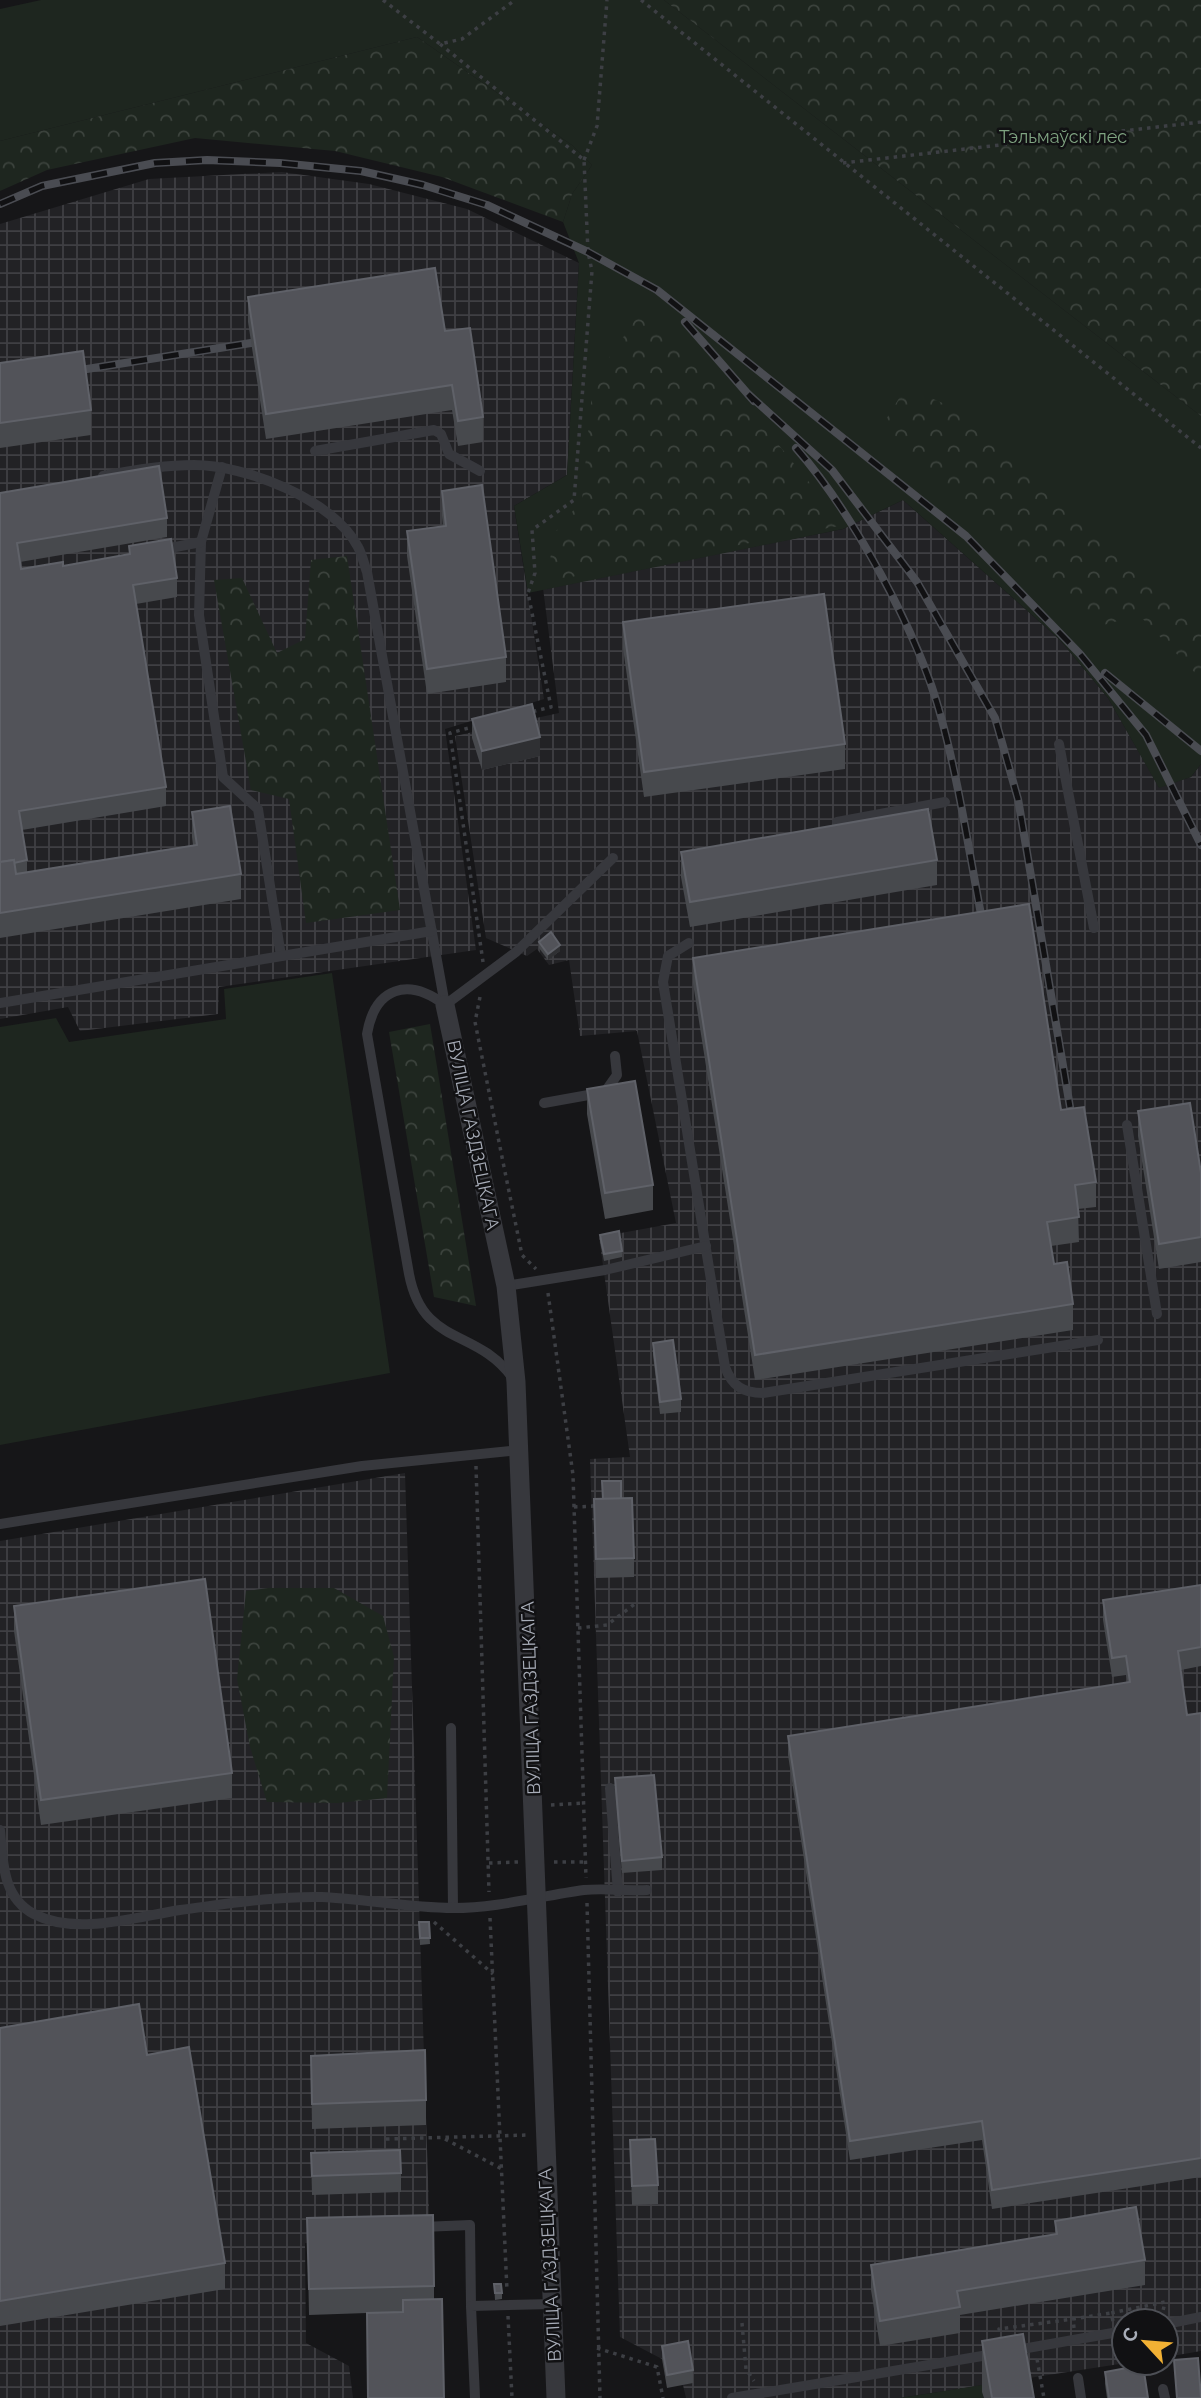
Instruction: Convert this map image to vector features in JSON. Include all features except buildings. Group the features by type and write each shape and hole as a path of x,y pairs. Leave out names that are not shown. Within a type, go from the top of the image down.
{"street":[{"name":"ВУЛІЦА ГАЗДЗЕЦКАГА","path":"445,1005 506,1286 516,1382 535,1805 544,2134 556,2398"}],"lane":[{"path":"315,451 434,430 442,434 449,454 480,471"},
{"path":"89,479 159,467 222,467 271,482 321,508 358,545 367,572 445,1005"},
{"path":"222,467 201,542 199,615 223,776 258,809 281,956"},
{"path":"146,552 201,542"},
{"path":"1059,744 1094,928"},
{"path":"837,822 945,802"},
{"path":"445,1005 516,952 613,858"},
{"path":"0,1003 432,931"},
{"path":"689,943 668,957 663,982 725,1367 736,1386 745,1391 763,1393 1098,1340"},
{"path":"445,1005 419,989 405,988 391,992 378,1003 369,1019 367,1034 409,1274 420,1310 435,1324 489,1353 516,1382"},
{"path":"544,1103 605,1092 617,1075 615,1056"},
{"path":"1126,1125 1157,1314"},
{"path":"506,1286 605,1270 706,1246"},
{"path":"0,1524 351,1468 521,1450"},
{"path":"451,1728 453,1908"},
{"path":"610,1788 618,1892"},
{"path":"0,1830 5,1877 12,1892 33,1913 65,1923 89,1923 278,1898 338,1898 419,1908 453,1908 489,1907 586,1890 647,1890"},
{"path":"416,2227 470,2225 475,2398"},
{"path":"471,2306 553,2304"},
{"path":"1180,2321 1201,2317"},
{"path":"732,2398 1035,2347 1110,2331"},
{"path":"1078,2378 1082,2398"}],"path":[{"path":"383,0 584,160"},
{"path":"440,44 472,34 515,0"},
{"path":"526,713 551,707 528,593 534,573 532,530 574,500 592,271 588,252 584,160 597,125 607,0"},
{"path":"641,0 1201,448"},
{"path":"843,163 1201,122"},
{"path":"488,723 450,733 485,975 475,1022 523,1255 547,1279 573,1475 600,2398"},
{"path":"475,1454 489,1907 512,2398"},
{"path":"574,1507 603,1505"},
{"path":"578,1628 607,1625 636,1603"},
{"path":"535,1805 583,1803"},
{"path":"419,1908 493,1974"},
{"path":"386,2139 544,2134"},
{"path":"444,2138 502,2169"},
{"path":"1140,2307 1165,2302 1163,2307"},
{"path":"1001,2344 999,2329 1110,2313"},
{"path":"1073,2319 1075,2332"},
{"path":"1035,2347 1044,2398"},
{"path":"597,2348 657,2367 663,2398"}],"shaded area":[{"path":"282,172 369,184 467,209 579,263 567,475 514,506 544,699 445,729 476,950 219,987 218,1014 80,1031 68,1007 0,1019 0,224 149,179"},
{"path":"903,500 1060,640 1108,698 1159,787 1191,777 1201,764 1201,2351 1180,2355 1180,2307 1110,2307 1110,2365 900,2398 686,2398 683,2385 662,2359 620,2337 590,1459 630,1457 599,1237 676,1223 637,1031 580,1036 569,960 549,965 537,949 527,956 486,938 455,736 559,713 543,588 843,529"},
{"path":"405,1473 430,2240 305,2243 306,2343 349,2366 353,2398 0,2398 0,1541"}],"green space":[{"path":"41,0 664,0 1201,416 1201,764 1191,777 1159,788 1108,698 1060,640 903,500 843,529 528,593 514,506 567,475 579,263 563,222 572,194 592,165 573,146 417,37 0,141 0,9"},
{"name":"Тэльмаўскі лес","path":"664,0 1201,0 1201,416"},
{"path":"417,37 573,146 592,165 572,194 563,222 442,177 335,151 195,138 47,170 0,191 0,141"},
{"path":"642,310 700,358 769,433 844,525 550,581 551,537 582,500 593,381"},
{"path":"906,387 947,405 1201,622 1201,679 1139,615 1100,626 898,446 885,421"},
{"path":"347,556 400,910 306,923 289,799 251,790 214,580 242,578 277,653 305,639 311,560"},
{"path":"332,973 390,1373 0,1445 0,1027 56,1018 69,1042 226,1019 224,989"},
{"path":"430,1024 476,1306 434,1297 389,1032"},
{"path":"268,1588 334,1588 383,1616 394,1657 387,1798 338,1803 267,1802 250,1747 237,1679 246,1591"},
{"path":"982,2385 984,2398 900,2398"}],"railway":[{"path":"0,204 42,186 155,163 207,160 280,163 361,171 423,185 487,205 588,252 657,290 966,536 1080,654 1146,735 1201,845"},
{"path":"685,322 754,401"},
{"path":"68,372 251,343"},
{"path":"748,394 832,470 917,582 995,718 1018,799 1070,1107"},
{"path":"796,448 840,506 882,576 931,684 948,743 984,930"},
{"path":"1105,673 1201,751"}]}
